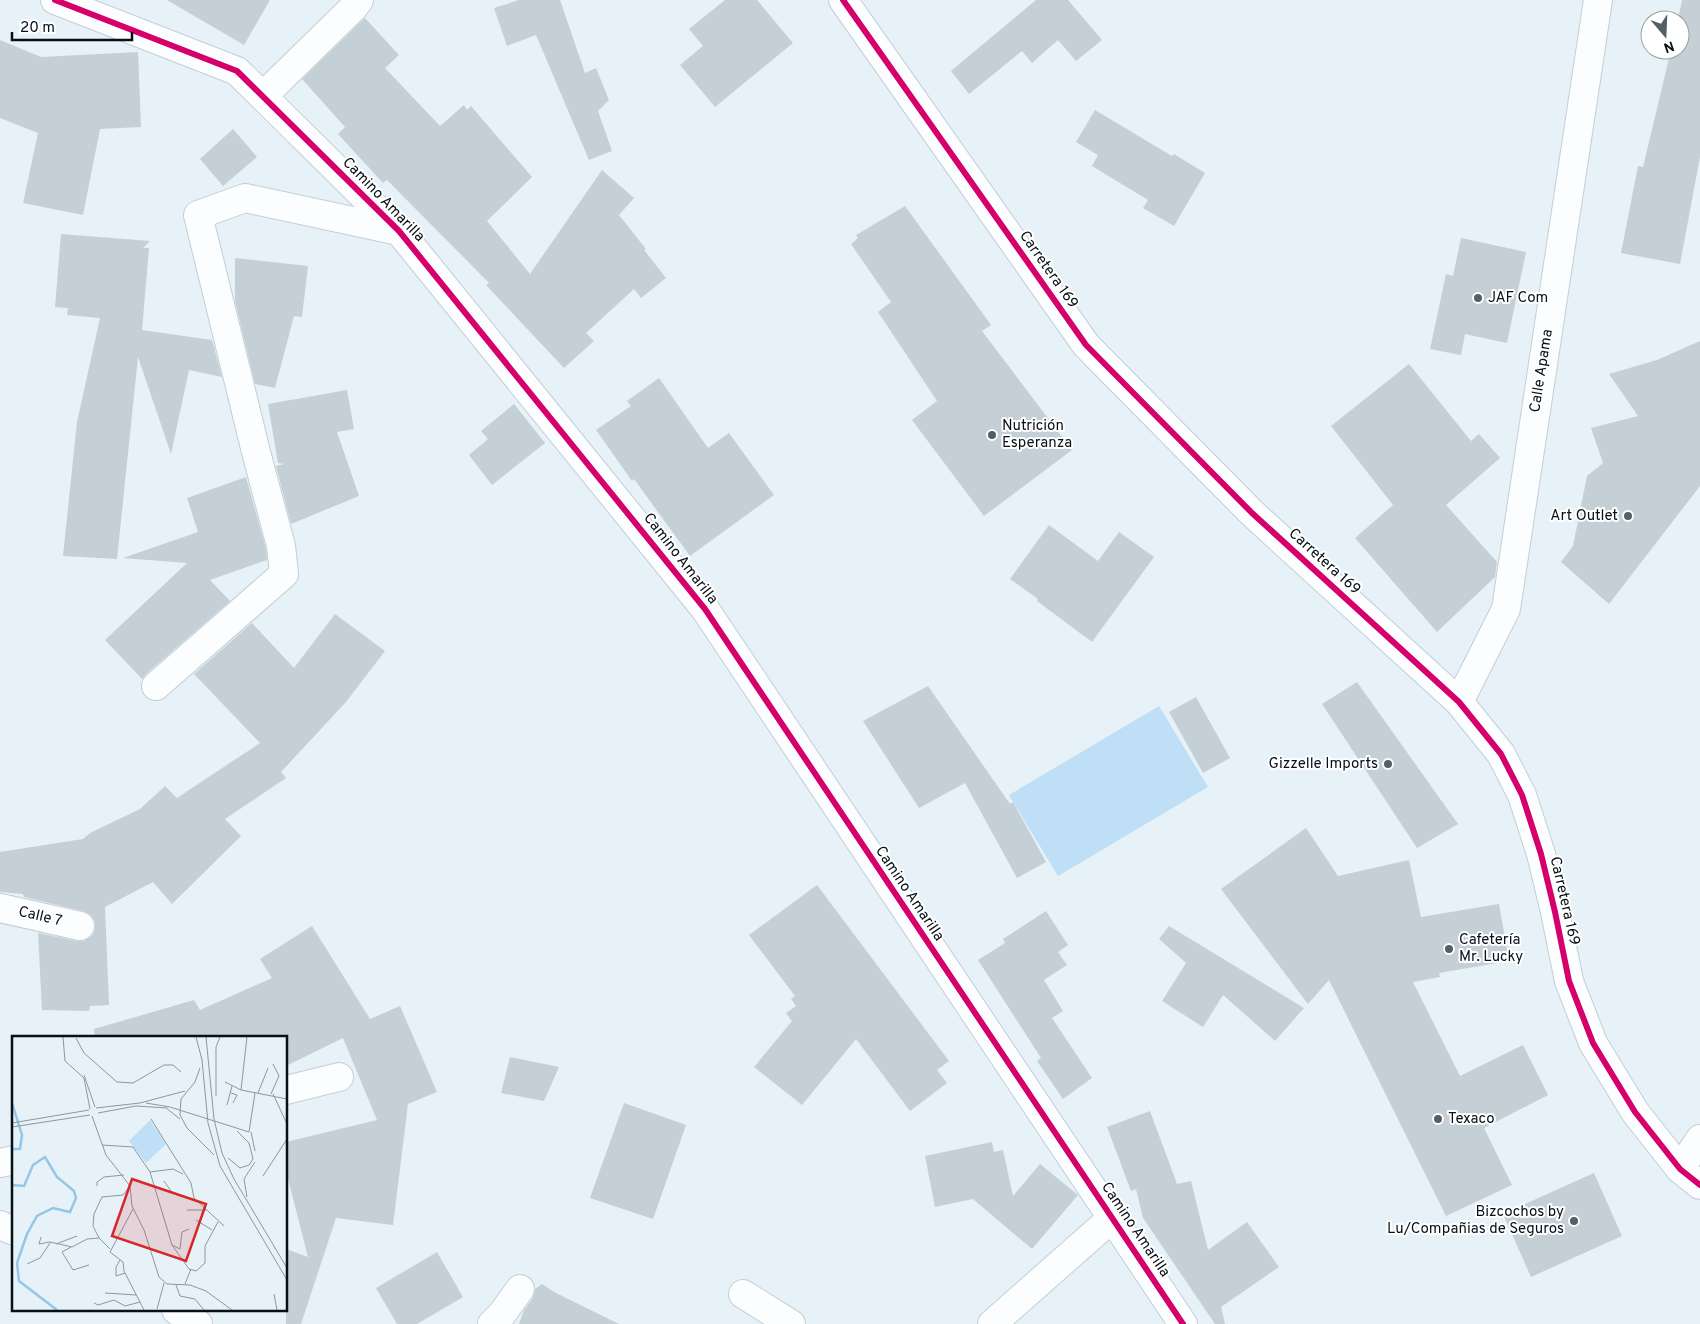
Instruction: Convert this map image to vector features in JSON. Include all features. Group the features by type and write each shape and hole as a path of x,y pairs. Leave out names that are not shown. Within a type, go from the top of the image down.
{"street":[{"name":"Camino Amarilla","path":"55,0 237,71 400,230 705,609 1182,1324"},
{"path":"263,96 359,0"},
{"name":"Carretera 169","path":"842,0 1086,345 1252,513 1459,702 1501,754 1522,795 1541,854 1570,980 1592,1044 1635,1112 1690,1177"},
{"name":"Calle Apama","path":"1459,702 1506,609 1598,0"},
{"path":"156,686 284,574 281,546 198,215 245,198 400,230"},
{"name":"Calle 7","path":"0,908 80,926"},
{"path":"288,1090 339,1077"},
{"path":"1690,1177 1700,1139"},
{"path":"992,1324 1112,1218"},
{"path":"0,1225 12,1230"},
{"path":"492,1324 502,1314 520,1289"},
{"path":"743,1294 791,1324"},
{"path":"179,1312 198,1324"}],"shaded area":[{"path":"1159,706 1208,787 1058,876 1009,795"}],"building":[{"path":"167,0 270,0 244,45"},
{"path":"519,0 560,0 585,73 596,68 609,100 598,111 612,151 589,160 536,35 507,46 494,8"},
{"path":"725,0 757,0 793,43 715,107 680,65 703,46 689,29"},
{"path":"1036,0 1068,0 1102,40 1076,61 1058,40 1032,63 1022,51 969,94 951,71"},
{"path":"1682,0 1700,0 1700,157 1680,264 1621,253 1638,166 1643,167 1669,60 1690,60 1690,10 1680,10"},
{"path":"365,18 399,55 385,68 440,126 464,105 467,110 471,106 532,177 487,221 530,274 602,170 634,198 619,215 666,278 641,298 634,289 586,333 594,341 564,368 486,285 489,283 387,180 383,183 338,134 345,127 302,79"},
{"path":"0,40 41,57 138,52 141,127 100,129 83,215 23,203 38,133 0,118"},
{"path":"1095,110 1172,156 1174,154 1205,173 1174,226 1143,208 1148,200 1092,166 1098,155 1076,142"},
{"path":"233,129 257,157 223,186 200,159"},
{"path":"905,206 991,325 982,331 1072,450 984,516 912,420 937,401 878,312 891,302 851,244 858,238 856,235"},
{"path":"61,234 150,241 143,248 149,248 142,330 212,340 222,377 189,370 171,454 138,357 117,559 63,556 77,422 100,318 67,315 68,308 55,307"},
{"name":"JAF Com","path":"1461,238 1526,252 1507,343 1465,334 1461,355 1430,349 1446,274 1453,276"},
{"path":"235,258 308,266 302,317 294,316 275,388 255,384 235,301"},
{"name":"Art Outlet","path":"1700,341 1700,486 1609,604 1561,562 1573,546 1587,476 1603,463 1591,428 1638,416 1609,374 1657,360"},
{"path":"1409,364 1471,441 1479,434 1500,458 1446,505 1497,562 1495,577 1437,632 1355,538 1393,505 1331,426"},
{"path":"659,378 708,448 729,433 774,495 690,556 634,479 632,481 596,430 631,406 627,401"},
{"path":"347,390 354,429 337,432 359,496 291,524 276,466 284,464 278,463 268,404"},
{"path":"514,404 545,443 492,485 469,455 488,439 481,431"},
{"path":"246,477 266,549 267,560 210,580 230,601 142,679 105,640 187,563 123,558 198,532 187,498"},
{"path":"1049,525 1098,561 1119,532 1154,557 1092,642 1010,579"},
{"path":"335,614 385,651 346,702 281,772 286,778 225,819 241,836 172,904 153,882 105,907 109,1005 90,1006 89,1011 42,1010 38,933 84,941 92,936 95,930 95,922 91,915 83,911 24,897 23,894 0,892 0,852 83,839 90,833 140,809 165,786 177,798 260,743 194,674 252,623 294,668"},
{"name":"Gizzelle Imports","path":"1357,682 1458,824 1417,848 1322,704"},
{"path":"928,686 1010,804 1013,802 1046,862 1017,878 965,783 919,808 863,721"},
{"path":"1196,697 1230,758 1203,773 1169,712"},
{"path":"1306,828 1338,876 1409,860 1421,917 1499,904 1509,961 1439,973 1440,977 1413,982 1460,1076 1523,1045 1548,1095 1484,1128 1512,1185 1446,1216 1329,980 1308,1004 1221,889"},
{"path":"817,885 949,1061 937,1070 947,1083 910,1111 856,1039 802,1105 754,1067 792,1021 786,1013 796,1006 791,999 795,996 749,935"},
{"path":"1046,911 1068,945 1058,952 1067,965 1044,980 1063,1011 1052,1018 1092,1078 1063,1099 1037,1061 1041,1058 978,960 1005,943 1003,939"},
{"path":"312,926 370,1019 400,1006 437,1092 408,1104 393,1225 336,1218 301,1324 286,1324 286,1312 288,1312 288,1250 308,1257 288,1179 288,1142 377,1120 343,1038 288,1065 288,1036 95,1036 94,1029 194,1000 200,1010 272,978 260,959"},
{"path":"1169,926 1304,1008 1275,1041 1223,995 1203,1027 1162,1001 1186,963 1159,939"},
{"path":"510,1057 559,1067 544,1101 501,1093"},
{"path":"624,1103 686,1125 653,1219 590,1198"},
{"path":"1150,1111 1177,1184 1191,1181 1208,1250 1247,1222 1279,1267 1221,1307 1225,1324 1215,1324 1143,1218 1136,1189 1131,1191 1107,1127"},
{"path":"992,1142 994,1152 1003,1150 1013,1196 1040,1164 1078,1195 1032,1249 973,1199 935,1207 925,1156"},
{"name":"Bizcochos by Lu/Compañias de Seguros","path":"1594,1173 1622,1236 1531,1277 1503,1214"},
{"path":"437,1252 463,1297 417,1324 397,1324 376,1288"},
{"path":"542,1284 556,1293 619,1324 519,1324 524,1310 533,1298 535,1289"}],"cycle path":[{"path":"55,0 237,71 399,231 705,609 1183,1324"},
{"path":"843,0 1086,345 1252,513 1459,702 1501,754 1522,795 1541,854 1569,981 1593,1043 1635,1112 1680,1169 1700,1185"}],"place":[{"name":"JAF Com","path":"1478,298"},
{"name":"Nutrición Esperanza","path":"992,435"},
{"name":"Art Outlet","path":"1628,516"},
{"name":"Gizzelle Imports","path":"1388,764"},
{"name":"Cafetería Mr. Lucky","path":"1449,949"},
{"name":"Texaco","path":"1438,1119"},
{"name":"Bizcochos by Lu/Compañias de Seguros","path":"1574,1221"}]}
